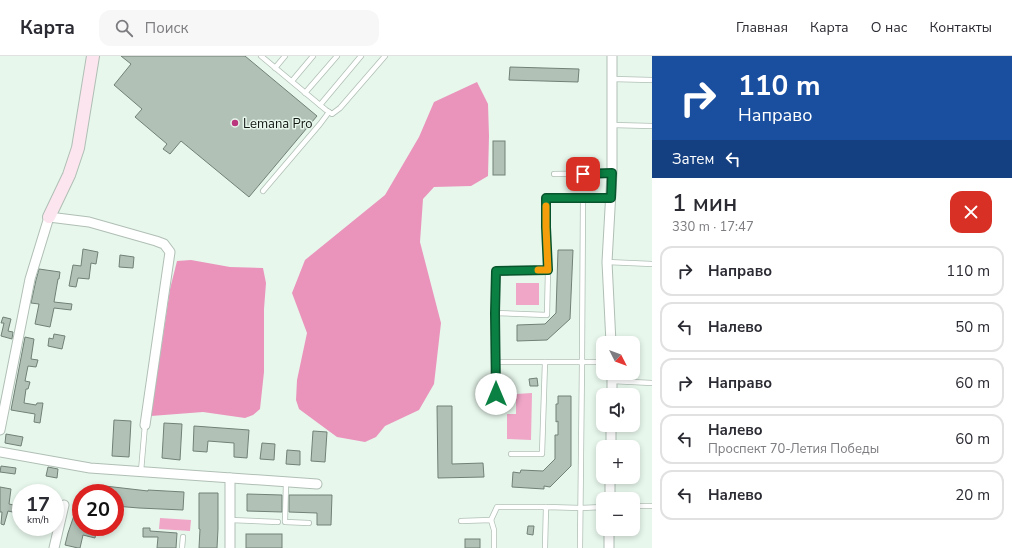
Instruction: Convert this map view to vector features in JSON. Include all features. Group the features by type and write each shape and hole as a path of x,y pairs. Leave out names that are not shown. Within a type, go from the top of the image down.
{"street":[{"path":"0,430 30,279 49,217 69,175 78,148 93,56"},
{"path":"611,336 608,262 612,173 612,56"},
{"path":"49,217 89,222 156,241 164,244 170,252 145,425"},
{"path":"0,452 90,468 317,484"},
{"path":"230,478 230,548"},
{"path":"54,548 57,536"},
{"path":"609,536 609,548"}],"lane":[{"path":"262,56 332,114 340,108 385,56"},
{"path":"275,68 285,56"},
{"path":"292,81 313,56"},
{"path":"305,93 337,56"},
{"path":"320,105 361,56"},
{"path":"377,56 381,61"},
{"path":"612,79 652,80"},
{"path":"264,191 329,112"},
{"path":"612,125 652,126"},
{"path":"554,174 612,173"},
{"path":"495,313 547,315 548,270 546,198 611,198"},
{"path":"580,548 583,198"},
{"path":"608,262 652,264"},
{"path":"496,394 496,271 548,270"},
{"path":"496,362 596,362"},
{"path":"511,454 542,454 545,362"},
{"path":"632,380 652,383"},
{"path":"141,471 145,425"},
{"path":"286,482 285,522 309,523"},
{"path":"640,506 652,506"},
{"path":"494,548 494,530 491,520 497,507 596,507"},
{"path":"545,548 546,507"},
{"path":"230,520 278,522"},
{"path":"461,521 491,520"},
{"path":"182,548 183,537"}],"shaded area":[{"path":"477,82 488,104 488,176 471,186 434,187 423,199 420,242 441,323 434,384 419,410 385,426 376,437 365,442 337,437 299,409 296,400 297,380 307,333 292,293 305,260 385,195 419,137 434,102"},
{"path":"191,260 230,267 263,268 266,283 264,309 264,372 260,409 253,415 245,418 203,412 151,416 170,289 177,261"},
{"path":"516,283 539,283 539,305 516,305"},
{"path":"532,393 531,440 507,439 507,414 516,414 516,394"},
{"path":"160,518 191,520 190,531 159,529"}],"building":[{"name":"Lemana Pro","path":"121,56 245,56 317,116 249,197 181,141 170,154 163,149 167,144 135,117 142,109 114,85 131,64"},
{"path":"510,67 579,69 578,82 509,80"},
{"path":"493,141 505,141 505,175 493,175"},
{"path":"83,249 98,252 96,264 91,263 89,279 78,278 76,287 69,286 73,265 81,266"},
{"path":"558,250 573,250 570,319 547,340 517,341 517,325 545,324 556,313"},
{"path":"120,255 134,257 133,268 119,267"},
{"path":"39,269 60,272 54,302 72,304 71,310 54,308 50,327 35,324 39,304 31,303"},
{"path":"3,317 11,319 8,331 13,332 12,339 1,336 4,323 1,323"},
{"path":"54,334 65,336 62,349 48,346 49,338 53,339"},
{"path":"25,337 34,339 31,359 38,360 36,367 28,366 25,381 30,382 28,389 26,389 24,403 36,405 37,403 43,403 40,423 34,422 35,414 11,410"},
{"path":"537,378 538,386 530,386 529,379"},
{"path":"558,396 571,396 571,466 550,487 544,486 544,489 512,487 513,472 520,473 521,470 543,471 555,459 555,435 558,435 556,404 558,404"},
{"path":"437,406 452,406 452,464 483,463 484,477 438,478"},
{"path":"114,420 131,421 129,457 112,456"},
{"path":"164,423 182,424 180,460 162,458"},
{"path":"194,426 249,430 247,458 234,457 234,443 208,441 207,452 193,451"},
{"path":"313,431 327,432 325,462 311,461"},
{"path":"6,434 23,437 21,446 5,443"},
{"path":"262,443 275,444 274,460 260,459"},
{"path":"287,450 300,451 300,465 286,464"},
{"path":"1,466 16,468 15,474 0,472"},
{"path":"48,467 58,469 57,478 46,476"},
{"path":"0,487 11,489 9,504 12,505 12,512 8,511 4,525 1,524 2,512 0,512"},
{"path":"124,488 148,491 184,492 183,510 124,507"},
{"path":"199,493 218,493 217,548 199,548"},
{"path":"247,494 282,495 282,512 247,511"},
{"path":"289,495 332,495 331,525 317,525 317,513 289,512"},
{"path":"72,521 72,536 83,536 80,548 65,545"},
{"path":"528,526 534,526 533,535 527,534"},
{"path":"143,528 150,528 150,531 177,533 176,548 157,548 158,537 143,537"},
{"path":"246,534 282,534 282,548 246,548"},
{"path":"465,539 480,539 480,548 465,548"}],"slow traffic":[{"path":"538,270 548,270 546,206"}],"place":[{"name":"Lemana Pro","path":"235,123"}],"route":[{"path":"496,394 496,271 548,270 546,198 611,198 612,173 583,174"}]}
